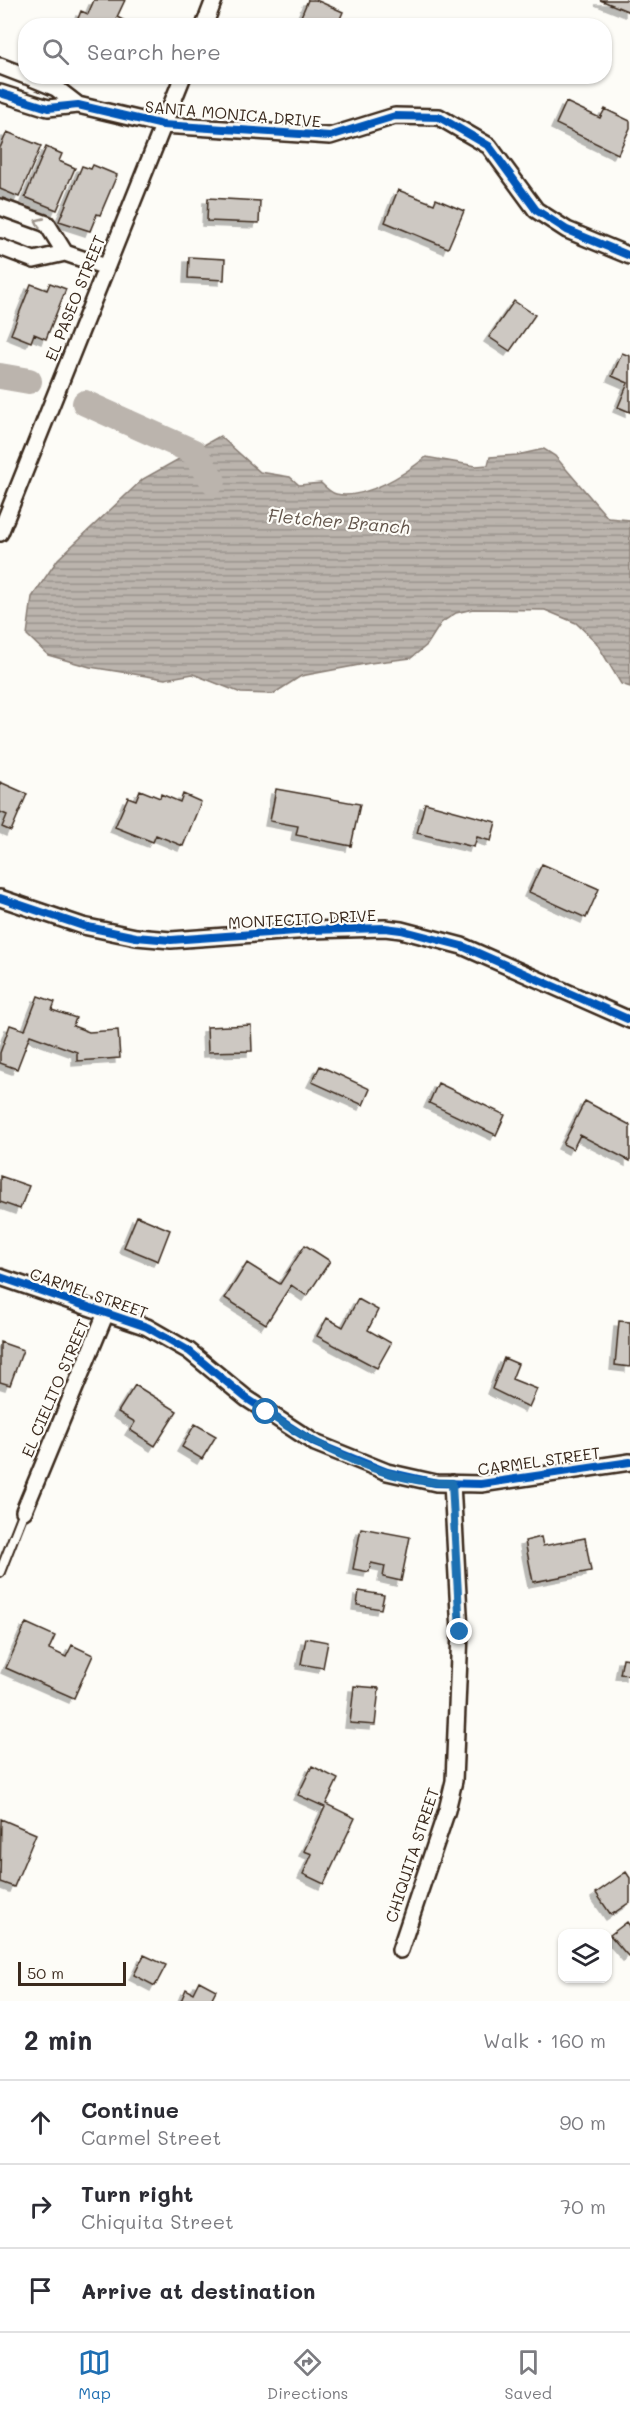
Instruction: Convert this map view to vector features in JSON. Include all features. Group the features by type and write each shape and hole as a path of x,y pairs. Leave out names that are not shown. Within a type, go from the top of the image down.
{"street":[{"path":"207,18 214,0"},
{"name":"SANTA MONICA DRIVE","path":"0,66 18,73"},
{"name":"SANTA MONICA DRIVE","path":"46,84 56,88 78,105"},
{"name":"EL PASEO STREET","path":"0,532 180,84"},
{"name":"SANTA MONICA DRIVE","path":"0,93 48,108 78,105 163,125 330,136 395,116 439,117 489,146 536,210 567,230 630,256"},
{"path":"0,207 47,224 65,253"},
{"path":"0,247 34,260 65,253 106,267"},
{"name":"MONTECITO DRIVE","path":"0,898 83,926 136,937 164,939 321,930 385,928 401,930 462,946 630,1020"},
{"name":"CARMEL STREET","path":"0,1276 147,1327 189,1351 246,1398 315,1443 387,1472 436,1483 481,1484 630,1462"},
{"name":"EL CIELITO STREET","path":"24,1511 106,1313"},
{"name":"CHIQUITA STREET","path":"400,1950 447,1810 454,1780 460,1632 452,1483"}],"lane":[{"path":"0,1572 24,1511"}],"water":[{"path":"220,436 260,472 290,477 299,485 321,483 334,493 347,495 384,484 426,457 476,466 488,465 490,457 517,455 544,449 555,456 608,518 630,520 630,687 621,684 596,642 576,623 545,610 473,609 456,613 441,623 427,645 411,658 301,676 273,694 241,693 193,674 165,679 90,667 48,655 27,635 32,597 58,559 143,479"}],"building":[{"path":"94,0 125,0 117,17 119,18 78,18 81,11 88,14"},
{"path":"308,0 316,0 343,12 340,18 300,18"},
{"path":"600,0 630,0 630,12"},
{"path":"566,102 600,118 605,109 630,121 630,128 618,154 556,124"},
{"path":"7,132 41,146 19,197 0,189 0,148"},
{"path":"46,147 62,154 59,161 75,168 57,210 25,197"},
{"path":"93,165 117,175 100,215 97,214 90,231 59,221 82,166 91,169"},
{"path":"398,190 434,204 436,199 464,211 448,248 385,222"},
{"path":"208,198 260,201 259,223 207,221"},
{"path":"189,257 225,259 224,280 188,278"},
{"path":"50,283 66,289 46,339 34,334 31,342 11,334 31,284 47,290"},
{"path":"514,301 535,315 510,351 489,337"},
{"path":"622,353 630,356 630,412 618,407 628,383 612,376"},
{"path":"0,782 27,794 11,831 2,827 7,815 0,812"},
{"path":"276,789 360,804 351,846 296,835 298,826 270,821"},
{"path":"140,790 160,798 161,794 180,802 183,794 201,802 183,846 156,835 153,842 115,827 128,797 136,800"},
{"path":"425,803 496,822 491,841 477,837 474,847 417,833"},
{"path":"542,864 599,889 586,918 529,892"},
{"path":"38,996 55,1002 52,1010 76,1018 73,1026 89,1032 118,1030 120,1058 77,1061 77,1052 30,1035 17,1069 0,1063 0,1053 10,1025 25,1030"},
{"path":"251,1025 252,1051 208,1052 207,1027"},
{"path":"320,1066 370,1089 363,1105 312,1082"},
{"path":"438,1083 505,1115 496,1135 429,1103"},
{"path":"585,1101 630,1125 630,1161 580,1135 573,1149 563,1144"},
{"path":"0,1176 29,1186 20,1209 0,1202"},
{"path":"137,1216 170,1230 158,1261 124,1247"},
{"path":"305,1245 330,1261 307,1296 291,1285 266,1324 225,1298 247,1263 280,1284"},
{"path":"358,1299 378,1310 368,1330 391,1343 377,1368 317,1336 327,1318 343,1327"},
{"path":"619,1321 630,1322 630,1367 615,1365"},
{"path":"0,1342 23,1350 10,1385 0,1382"},
{"path":"504,1358 518,1364 512,1379 537,1389 529,1407 492,1389"},
{"path":"135,1385 177,1411 155,1446 130,1430 135,1422 118,1412"},
{"path":"195,1424 216,1436 202,1459 182,1447"},
{"path":"361,1528 410,1537 401,1581 383,1577 385,1566 371,1563 369,1572 353,1569"},
{"path":"541,1537 543,1546 585,1538 591,1571 533,1582 525,1541"},
{"path":"359,1591 384,1595 381,1609 357,1605"},
{"path":"26,1623 55,1636 49,1649 66,1657 72,1645 93,1655 74,1698 6,1668"},
{"path":"306,1638 328,1642 323,1668 301,1664"},
{"path":"623,1658 630,1659 630,1675 620,1674"},
{"path":"354,1686 379,1688 375,1725 350,1723"},
{"path":"312,1766 338,1779 326,1804 355,1818 324,1884 303,1874 312,1854 304,1851 325,1807 298,1795"},
{"path":"1,1819 36,1834 14,1887 0,1882"},
{"path":"626,1872 630,1878 630,1902 611,1915 596,1893"},
{"path":"627,1922 630,1926 630,1955 628,1956 612,1937 612,1933"},
{"path":"144,1955 166,1965 155,1986 134,1975"},
{"path":"199,1981 216,1990 212,1998 218,2001 181,2001 186,1989 193,1993"}],"waterway":[{"name":"Fletcher Branch","path":"0,376 29,381"},
{"name":"Fletcher Branch","path":"85,403 194,452 213,481"}],"cycle path":[{"path":"0,93 48,108 78,105 163,125 330,136 395,116 439,117 489,146 536,210 567,230 630,256"},
{"path":"0,898 83,926 136,937 171,940 310,930 385,928 401,930 462,946 630,1020"},
{"path":"0,1277 147,1327 189,1351 246,1398 315,1443 387,1472 436,1483 481,1484 630,1462"}],"route":[{"path":"266,1412 315,1443 387,1472 436,1483 452,1483 460,1632"}]}
